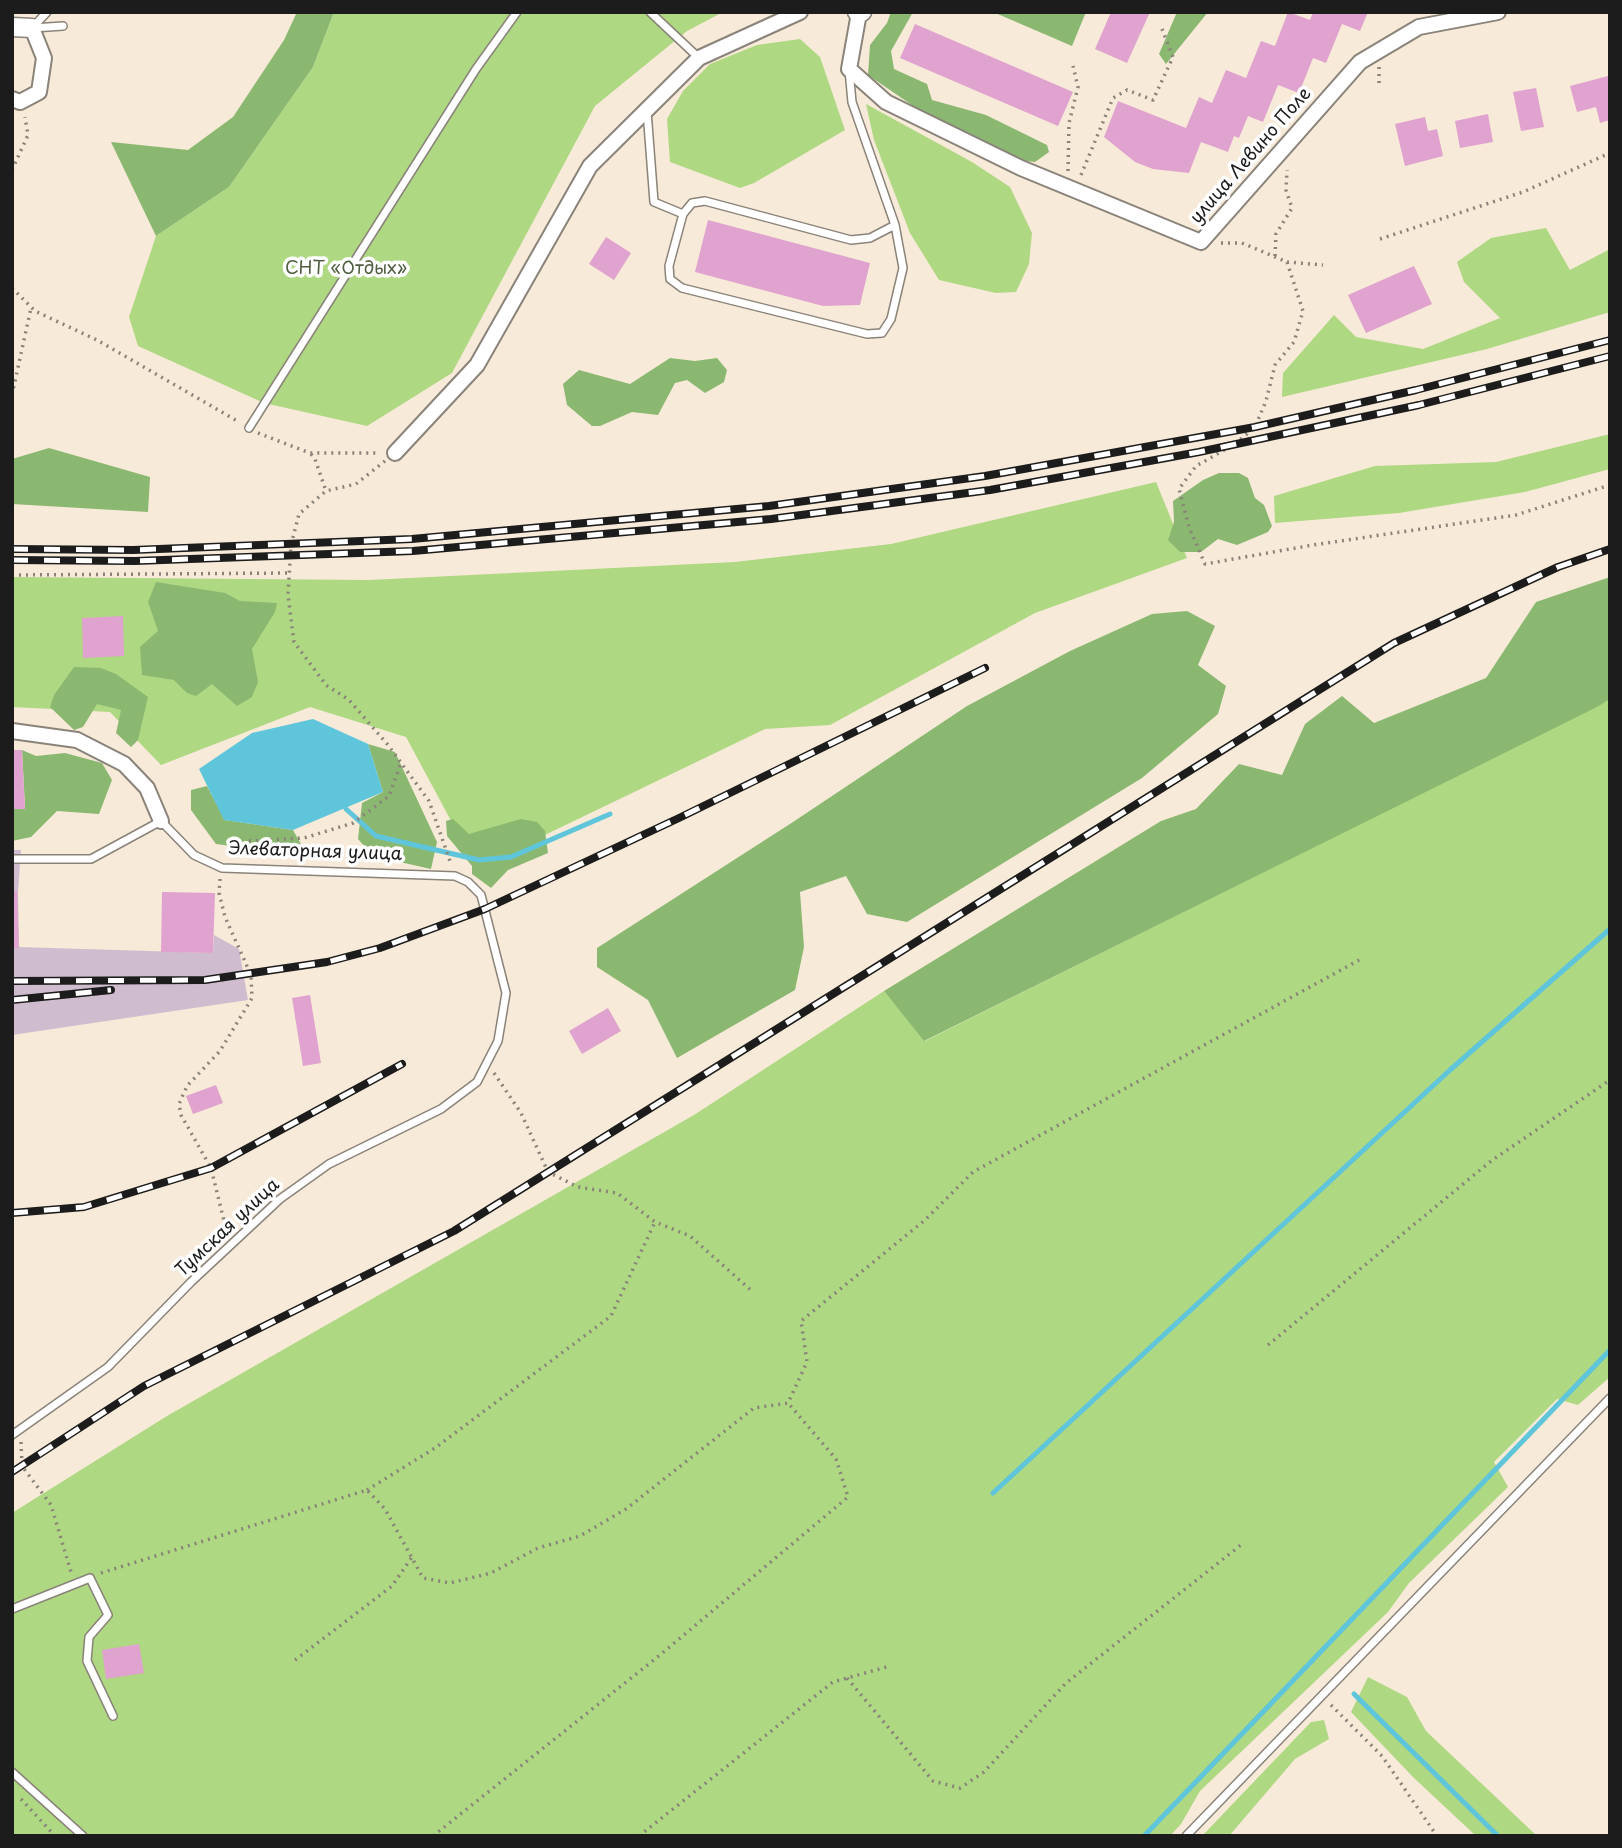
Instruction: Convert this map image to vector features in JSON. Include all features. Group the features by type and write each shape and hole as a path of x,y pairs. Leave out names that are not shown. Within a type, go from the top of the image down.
{"street":[{"path":"395,453 477,365 590,166 699,58 800,12"},
{"name":"улица Левино Поле","path":"849,69 886,102 1021,168 1201,242 1360,62 1419,27 1498,12"},
{"path":"849,69 859,13"},
{"path":"12,27 32,28 44,58 39,92 16,100"},
{"name":"Элеваторная улица","path":"12,731 77,740 124,764 147,788 161,821"}],"lane":[{"path":"32,28 47,12"},
{"path":"249,428 476,69 517,12"},
{"path":"655,14 699,58"},
{"path":"32,28 63,26"},
{"path":"849,69 852,102 895,225 903,268 891,319 882,333 867,334 682,288 670,279 669,266 683,214 692,203 705,201 851,240 870,238 895,225"},
{"path":"647,107 654,202 683,214"},
{"path":"12,859 91,859 161,821"},
{"name":"Элеваторная улица","path":"161,821 194,855 222,869 456,876 468,882 481,895 506,993"},
{"name":"Тумская улица","path":"12,1435 108,1367 280,1199 329,1164 441,1109 477,1082 498,1041 506,993"},
{"path":"1186,1836 1610,1398"},
{"path":"12,1609 90,1578 107,1615 89,1637 87,1661 113,1716"},
{"path":"12,1772 83,1836"}],"path":[{"path":"1071,188 1113,97 1127,90 1153,100 1173,57 1162,29"},
{"path":"1071,188 1069,123 1078,87 1073,66"},
{"path":"12,170 28,135 16,100"},
{"path":"1275,257 1276,234 1292,208 1286,190 1284,148"},
{"path":"1380,239 1523,192 1610,153"},
{"path":"1201,242 1242,243 1287,262 1323,265"},
{"path":"1287,262 1303,311 1294,342 1275,365 1266,401 1255,427 1235,444 1196,466 1179,489 1189,527 1205,564 1516,515 1610,485"},
{"path":"12,288 31,307 97,340 271,440 310,453 395,453"},
{"path":"12,395 31,307"},
{"path":"310,453 315,459 326,491"},
{"path":"395,453 356,484 326,491 299,514 291,545 288,595 294,642 326,685 349,700 429,801 449,858"},
{"path":"12,575 290,573"},
{"path":"231,1245 211,1168 181,1115 179,1104 187,1086 220,1051 252,998 251,975 225,917 219,893 222,869 247,841 304,838 353,823 390,796 401,763"},
{"path":"788,1403 807,1362 801,1321 925,1220 973,1172 1361,959"},
{"path":"487,1062 521,1113 548,1172 578,1187 617,1193 655,1222 690,1236 753,1292"},
{"path":"1268,1345 1491,1161 1610,1080"},
{"path":"90,1578 367,1490 435,1448 611,1316 655,1222"},
{"path":"367,1490 385,1509 423,1577 450,1583 491,1573 538,1548 580,1536 626,1509 754,1408 788,1403"},
{"path":"433,1836 660,1655 848,1497 836,1460 788,1403"},
{"path":"20,1430 22,1466 51,1505 75,1584"},
{"path":"847,1678 933,1782 960,1788 984,1772 1066,1683 1241,1545"},
{"path":"295,1660 392,1586 412,1557"},
{"path":"639,1836 833,1682 890,1666"},
{"path":"1321,1695 1382,1756 1437,1836"},
{"path":"20,1797 55,1836"}],"shaded area":[{"path":"12,850 21,850 18,892 19,947 213,953 214,935 239,949 248,1000 12,1035"}],"green space":[{"path":"297,12 334,12 313,67 229,187 156,236 111,142 188,150 233,117 284,40"},
{"name":"СНТ «Отдых»","path":"334,12 723,12 687,31 595,106 452,373 367,426 264,403 138,346 129,317 156,236 229,187 313,67"},
{"path":"891,12 913,12 891,51 894,69 927,84 932,100 986,115 1047,145 1049,152 1035,162 1018,160 925,114 868,75 870,45 887,23"},
{"path":"993,12 1086,12 1072,46"},
{"path":"1177,12 1208,12 1166,64 1159,54"},
{"path":"800,39 820,57 845,130 754,183 740,188 670,162 667,119 683,91 710,64 757,45"},
{"path":"866,104 972,162 1010,187 1032,233 1029,264 1016,292 996,293 939,280 910,233 874,140"},
{"path":"1546,228 1570,270 1610,249 1610,312 1487,349 1282,397 1283,373 1334,315 1356,337 1423,349 1500,318 1464,282 1457,262 1491,238"},
{"path":"670,358 695,361 717,358 727,370 724,382 705,393 687,380 675,383 658,415 632,412 600,426 592,426 567,405 563,384 579,370 630,384"},
{"path":"1610,434 1610,469 1525,492 1399,513 1275,523 1274,496 1375,466 1496,462"},
{"path":"49,448 150,477 148,512 12,504 12,459"},
{"path":"1219,473 1239,473 1248,478 1255,498 1264,505 1272,526 1268,532 1237,545 1218,539 1201,552 1180,552 1168,540 1174,522 1173,501 1203,480"},
{"path":"1156,482 1187,558 1035,613 830,725 765,729 495,859 463,843 406,737 310,707 161,765 110,712 12,707 12,577 369,580 735,562 891,544"},
{"path":"1610,577 1610,699 1597,707 924,1041 884,991 1161,821 1196,809 1239,764 1282,775 1305,724 1342,696 1374,723 1486,678 1536,602"},
{"path":"156,582 225,593 240,601 277,603 275,612 252,649 258,682 252,697 237,706 212,684 196,696 187,693 174,680 142,675 140,647 158,631 148,602"},
{"path":"1187,611 1215,626 1198,665 1226,686 1218,714 1142,778 907,922 867,914 846,876 800,892 804,947 795,990 677,1058 648,1000 597,967 597,948 967,706 1070,651 1152,614"},
{"path":"74,667 101,668 116,674 148,697 138,740 131,747 116,733 121,710 97,704 83,727 74,730 50,707 54,695"},
{"path":"1610,699 1610,1377 1578,1405 1557,1399 1494,1462 1508,1487 1409,1583 1388,1612 1200,1791 1181,1824 1170,1836 12,1836 12,1513 167,1416 694,1115 884,991 925,1041"},
{"path":"368,744 395,752 437,842 431,869 373,856 358,839 362,803 383,792"},
{"path":"22,750 36,756 65,753 102,763 112,780 99,814 57,811 31,837 12,841 12,809 25,808"},
{"path":"207,786 225,820 293,830 301,844 287,853 216,844 191,810 191,790"},
{"path":"453,819 469,834 521,819 537,822 545,831 548,853 508,870 491,888 472,874 472,866 447,836 446,821"},
{"path":"1368,1677 1407,1697 1426,1731 1537,1836 1476,1836 1414,1778 1351,1712"},
{"path":"1324,1720 1329,1739 1295,1759 1229,1836 1202,1836 1311,1722"}],"water":[{"path":"313,719 368,744 383,792 293,830 224,820 199,769 252,733"}],"building":[{"path":"1111,12 1150,12 1127,63 1095,49"},
{"path":"1288,12 1310,20 1313,12 1368,12 1360,31 1342,24 1326,63 1313,58 1299,93 1278,85 1263,122 1248,116 1239,138 1234,136 1228,152 1201,142 1189,173 1153,169 1135,162 1104,137 1118,101 1186,128 1199,97 1212,103 1226,70 1246,78 1261,41 1275,46"},
{"path":"915,24 1073,92 1058,126 900,58"},
{"path":"1608,76 1610,120 1600,123 1596,107 1577,112 1570,86"},
{"path":"1536,88 1544,127 1521,131 1513,92"},
{"path":"1488,114 1493,142 1460,148 1455,121"},
{"path":"1425,117 1428,131 1437,129 1443,156 1405,166 1395,124"},
{"path":"708,220 870,263 860,305 823,306 695,272"},
{"path":"606,237 631,253 614,280 589,264"},
{"path":"1414,266 1432,304 1366,333 1348,295"},
{"path":"123,616 124,656 83,658 82,618"},
{"path":"12,750 22,750 25,809 12,809"},
{"path":"17,891 19,948 12,948 12,892"},
{"path":"162,892 215,893 213,953 161,952"},
{"path":"310,995 321,1063 303,1066 292,998"},
{"path":"608,1008 621,1031 582,1054 569,1031"},
{"path":"216,1085 223,1103 193,1114 186,1096"},
{"path":"139,1644 144,1673 106,1679 102,1650"}],"waterway":[{"path":"346,809 376,836 479,860 511,857 610,814"},
{"path":"993,1493 1450,1070 1610,929"},
{"path":"1144,1836 1610,1350"},
{"path":"1354,1694 1498,1836"}],"railway":[{"path":"12,549 133,550 412,539 769,506 985,476 1255,427 1416,390 1610,340"},
{"path":"12,560 135,561 413,551 771,519 990,490 1199,452 1419,405 1610,356"},
{"path":"12,1472 144,1386 454,1231 1394,643 1558,567 1610,549"},
{"path":"12,981 205,980 327,962 380,948 485,909 679,818 985,668"},
{"path":"12,1000 111,990"},
{"path":"12,1213 84,1207 211,1168 402,1064"}]}
